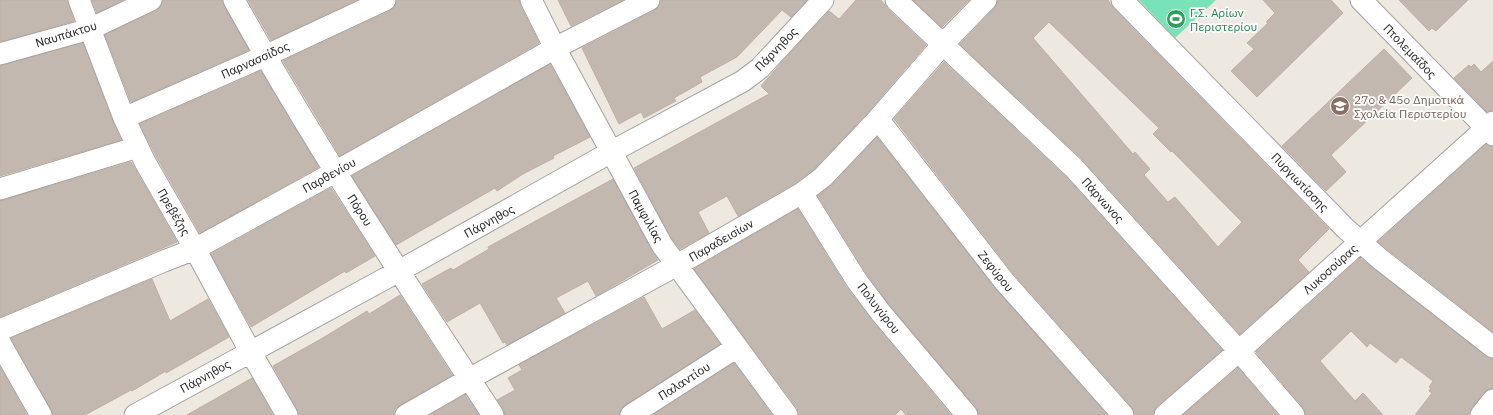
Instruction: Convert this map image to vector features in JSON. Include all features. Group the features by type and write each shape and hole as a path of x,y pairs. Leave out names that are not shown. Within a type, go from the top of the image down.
{"street":[{"name":"Πρεβέζης","path":"79,0 124,118 145,162 287,415"},
{"name":"Ναυπάκτου","path":"0,54 90,29 151,0"},
{"name":"Πόρου","path":"234,0 265,56 335,172 493,415"},
{"name":"Παρνασσίδος","path":"124,118 265,56 385,0"},
{"name":"Παμφιλίας","path":"531,0 555,48 662,246 787,415"},
{"name":"Παρθενίου","path":"0,330 195,249 555,48 649,0"},
{"name":"Πάρνηθος","path":"135,415 399,271 611,152 743,81 760,68 823,0"},
{"name":"Πάρνωνος","path":"896,0 944,43 1074,168 1239,351 1294,415"},
{"name":"Παραδεισίων","path":"406,415 469,378 677,265 802,193 823,177 878,119 944,43 986,0"},
{"name":"Πυργιωτίσσης","path":"1122,0 1360,242 1493,347"},
{"name":"Πτολεμαΐδος","path":"1361,0 1490,129"},
{"name":"Ζεφύρου","path":"878,119 1004,281 1123,415"},
{"name":"Λυκοσούρας","path":"1165,415 1490,129"},
{"path":"0,189 138,147"},
{"name":"Πολυγύρου","path":"802,193 857,281 881,313 967,415"},
{"path":"0,343 41,415"},
{"name":"Παλαντίου","path":"631,415 737,347"},
{"path":"1481,415 1493,400"}],"green space":[{"name":"Γ.Σ. Αρίων Περιστερίου","path":"1139,0 1216,0 1175,38"}],"building":[{"path":"0,0 67,0 74,21 0,42"},
{"path":"92,0 123,0 97,13"},
{"path":"163,0 222,0 249,50 131,102 105,35 156,11 161,6"},
{"path":"248,0 357,0 271,40"},
{"path":"397,0 519,0 520,5 539,43 340,156 283,61 390,11 395,7"},
{"path":"558,0 623,0 571,26"},
{"path":"661,0 807,0 791,17 782,10 737,57 700,77 702,82 674,98 676,101 644,118 641,112 619,124 582,48 654,11 659,6"},
{"path":"856,0 881,0 888,9 926,45 869,111 815,168 795,183 738,216 727,196 698,212 709,233 680,249 672,239 634,168 769,94 761,86 789,54 829,11 839,19"},
{"path":"913,0 969,0 942,27"},
{"path":"998,0 1108,0 1113,8 1329,229 1298,260 1309,272 1240,334 1083,160 960,44 995,8","holes":["1049,22 1159,128 1153,134 1171,152 1172,151 1242,222 1218,247 1175,197 1168,202 1144,175 1150,169 1135,152 1133,154 1033,38"]},
{"path":"1263,0 1331,0 1343,13 1257,97 1231,71 1254,49 1247,43 1268,23 1266,22 1275,13"},
{"path":"1399,0 1468,0 1436,31 1432,28 1429,31"},
{"path":"83,43 121,140 0,176 0,66"},
{"path":"1384,49 1412,78 1331,155 1346,172 1326,191 1282,146"},
{"path":"1493,61 1493,110 1487,112 1454,78 1469,65 1471,67 1474,64 1481,72"},
{"path":"944,62 1065,176 1222,350 1157,406 1153,415 1135,415 1132,407 1013,273 894,119"},
{"path":"550,64 590,137 553,156 554,158 523,174 497,191 495,188 396,245 352,176"},
{"path":"261,71 319,167 200,233 156,156 140,124"},
{"path":"877,137 995,288 1107,415 979,415 976,407 890,306 867,274 818,196 832,185"},
{"path":"1486,144 1493,147 1493,332 1378,242"},
{"path":"131,162 177,242 0,317 0,201"},
{"path":"613,179 658,260 596,296 588,281 556,298 565,313 507,345 505,342 503,343 480,303 447,322 422,284 451,268 453,270 489,249 488,247"},
{"path":"331,188 375,256 346,273 345,271 251,327 211,254"},
{"path":"798,209 847,288 872,321 951,415 906,415 901,409 895,415 799,415 797,408 694,269"},
{"path":"1360,258 1486,356 1493,359 1493,388 1484,392 1472,408 1469,415 1415,415 1432,393 1429,391 1431,388 1429,387 1433,381 1401,357 1396,363 1370,343 1367,347 1351,331 1320,361 1355,401 1363,393 1383,415 1306,415 1303,407 1256,352"},
{"path":"152,279 170,321 208,299 229,337 166,373 166,371 132,391 131,390 85,415 53,415 11,338"},
{"path":"400,295 452,375 400,405 395,409 394,415 299,415 273,366 367,311 369,314"},
{"path":"644,297 662,329 695,310 720,344 625,405 621,409 619,415 505,415 503,408 497,400 515,390 508,378 522,370 519,365"},
{"path":"734,363 772,415 653,415"},
{"path":"0,367 27,415 0,415"},
{"path":"1238,368 1278,415 1183,415"},
{"path":"252,378 273,415 187,415"},
{"path":"465,395 479,415 430,415"}],"place":[{"name":"Γ.Σ. Αρίων Περιστερίου","path":"1176,19"},
{"name":"27ο & 45ο Δημοτικά Σχολεία Περιστερίου","path":"1340,106"}]}
